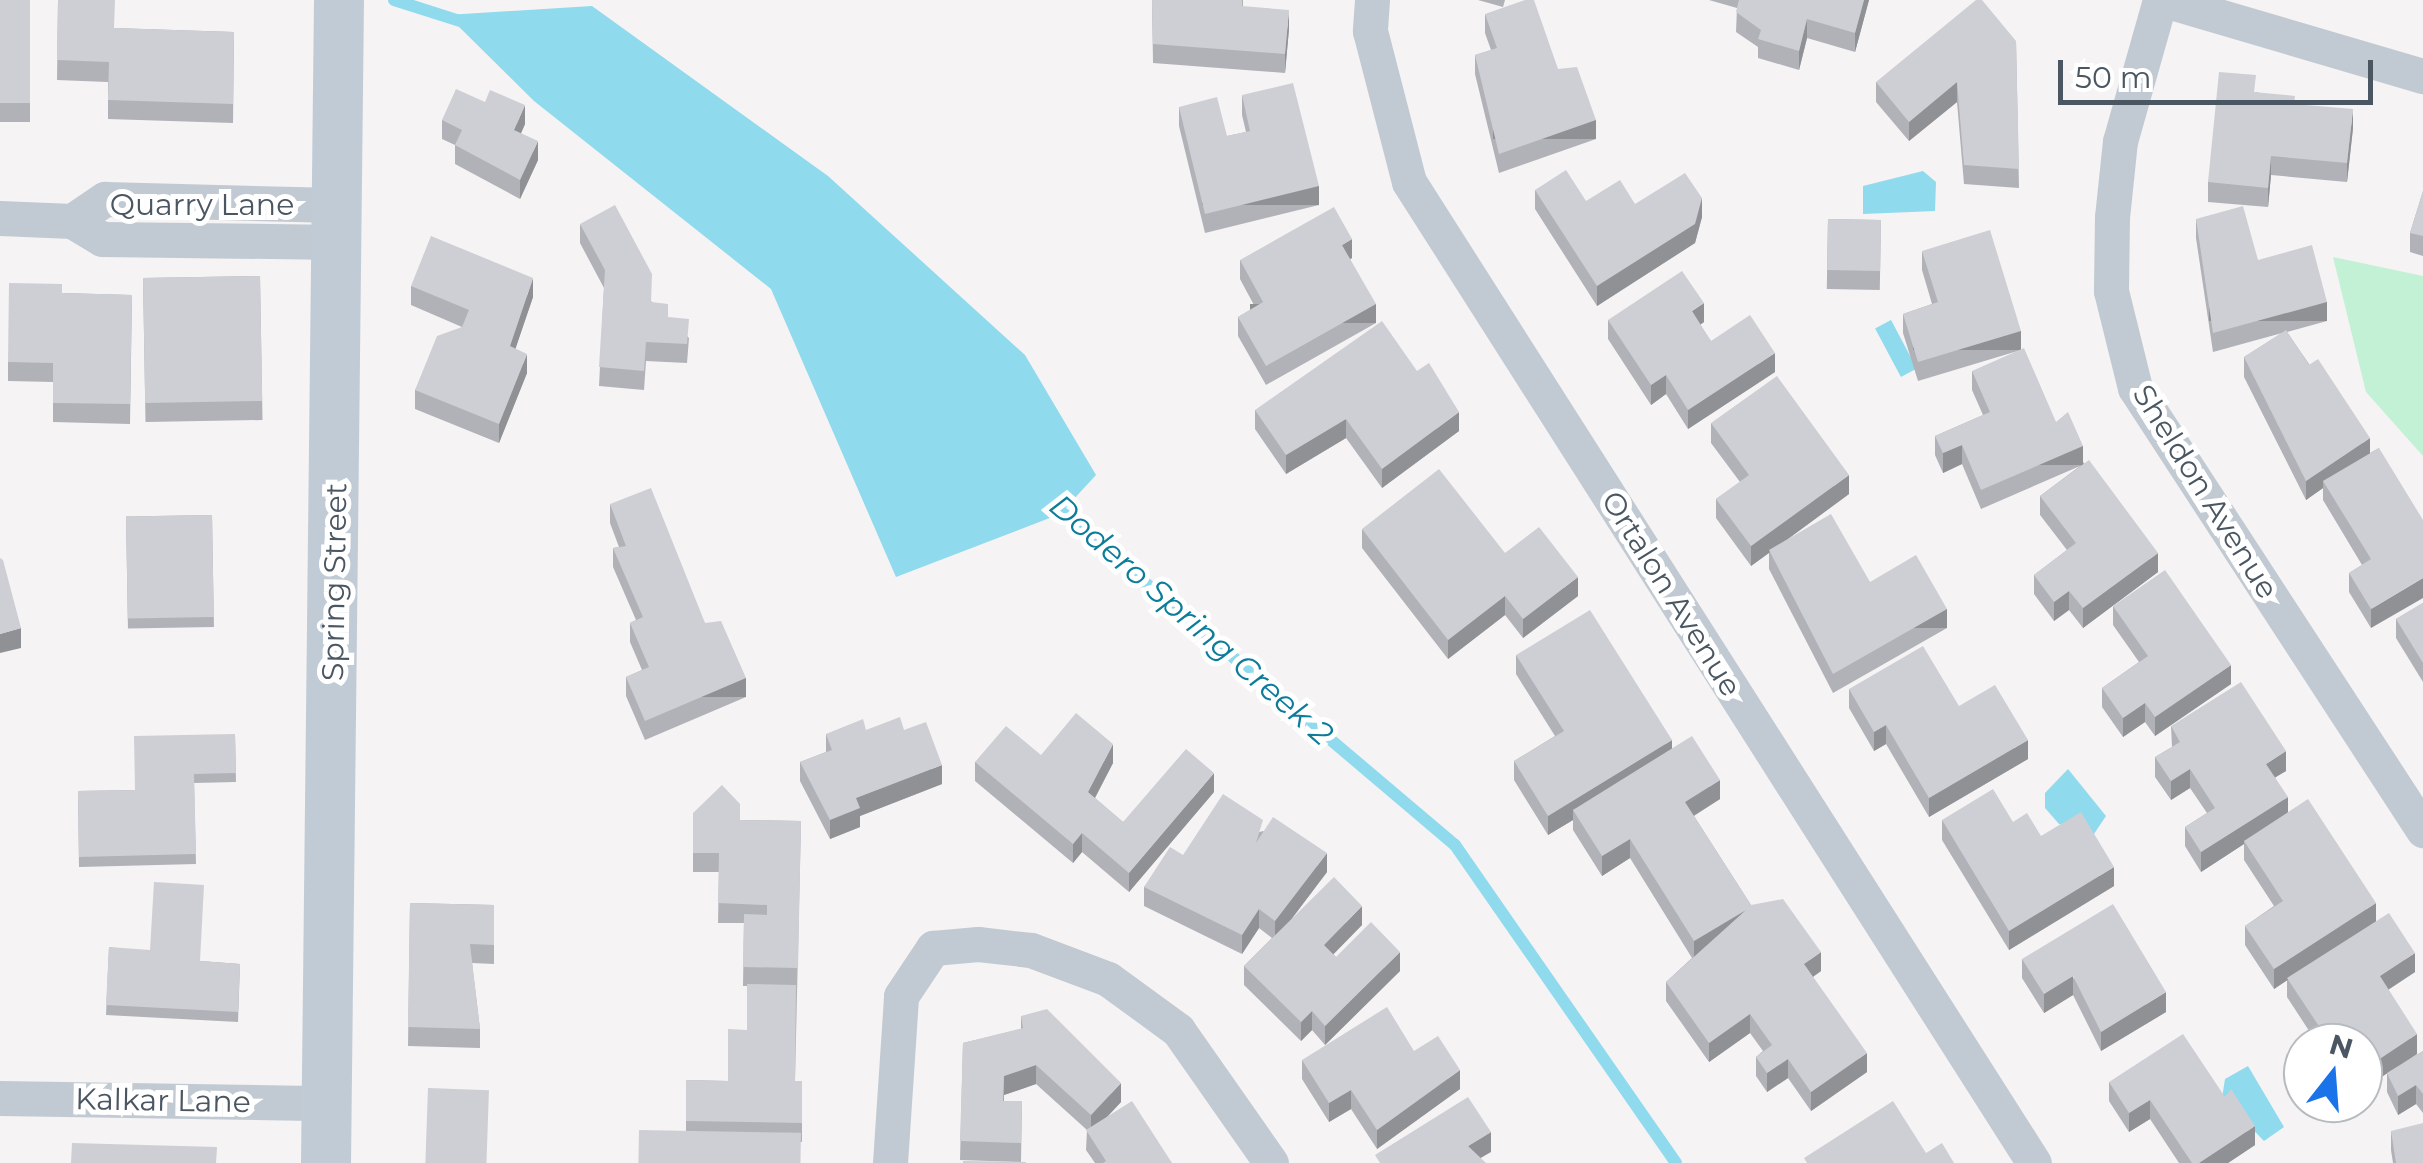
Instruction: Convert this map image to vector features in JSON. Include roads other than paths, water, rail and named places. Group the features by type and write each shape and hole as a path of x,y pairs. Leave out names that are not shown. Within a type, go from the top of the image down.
{"street":[{"name":"Spring Street","path":"326,1163 340,0"},
{"name":"Ortalon Avenue","path":"1372,0 1370,31 1409,182 2034,1163"},
{"path":"2162,0 2423,76"},
{"name":"Sheldon Avenue","path":"2162,0 2120,141 2112,217 2111,292 2135,388 2423,830"},
{"name":"Quarry Lane","path":"0,218 72,221 102,239 337,223"},
{"path":"890,1163 902,996 933,948 1031,950 1108,979 1178,1030 1271,1163"},
{"name":"Kalkar Lane","path":"0,1098 327,1103"}],"water":[{"path":"592,6 828,176 1025,355 1096,475 1060,514 896,577 771,289 534,101 447,15"},
{"path":"1923,171 1936,182 1935,211 1863,214 1863,186"},
{"path":"1891,320 1917,369 1901,377 1875,328"},
{"path":"2068,769 2106,816 2094,834 2059,824 2045,808 2045,793"},
{"path":"2248,1066 2284,1127 2264,1141 2222,1098 2225,1079"}],"waterway":[{"path":"394,0 463,22"},
{"name":"Dodero Spring Creek 2","path":"1051,503 1455,845 1676,1163"}]}
